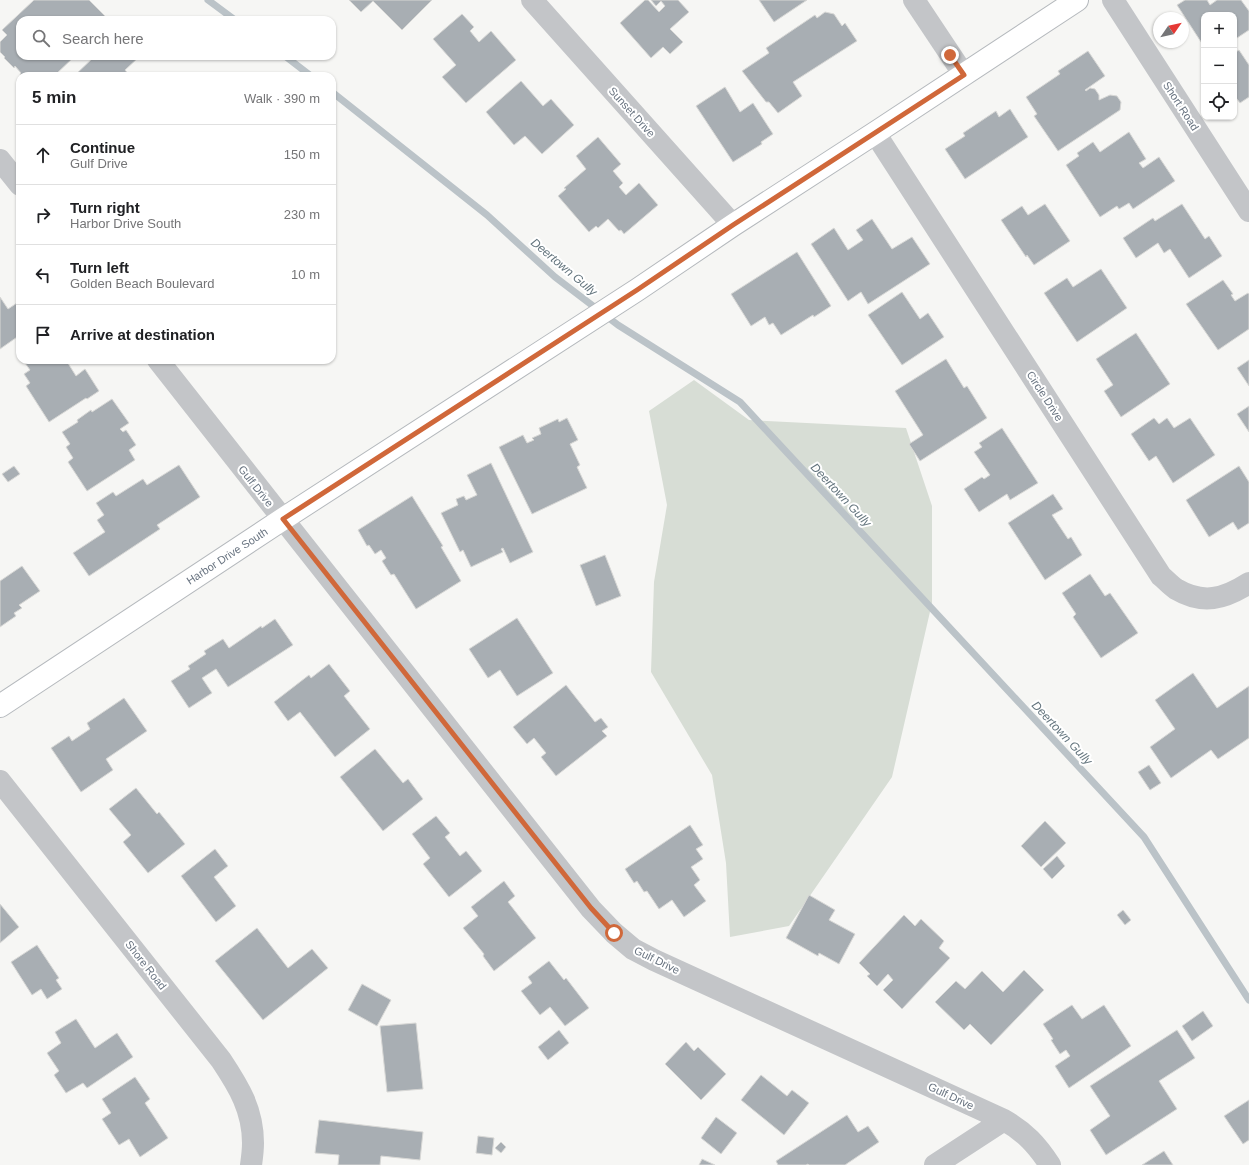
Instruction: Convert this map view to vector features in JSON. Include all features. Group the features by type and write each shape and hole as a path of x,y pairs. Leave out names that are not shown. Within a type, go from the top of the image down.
{"street":[{"name":"Sunset Drive","path":"532,0 733,225"},
{"path":"914,0 964,75"},
{"name":"Harbor Drive South","path":"0,706 283,519 637,290 733,225 1077,0"},
{"name":"Short Road","path":"1114,0 1249,211"},
{"name":"Circle Drive","path":"875,133 1161,576 1174,588 1203,598 1217,598 1232,593 1249,583"},
{"path":"0,160 16,180"},
{"name":"Gulf Drive","path":"161,364 591,908 614,933 633,949 1004,1120 1017,1127 1030,1138 1050,1165"},
{"name":"Shore Road","path":"0,781 221,1060 235,1080 246,1103 250,1121 253,1143 251,1165"},
{"path":"935,1165 1004,1120"}],"shaded area":[{"path":"694,380 749,420 906,428 932,506 932,603 892,777 789,926 730,937 726,863 712,775 651,672 654,582 667,505 649,411"}],"building":[{"path":"34,0 89,0 105,16 17,16"},
{"path":"349,0 432,0 402,30 373,1 361,12"},
{"path":"645,0 648,0 659,12 665,6 661,1 656,6 651,0 678,0 689,12 670,29 683,42 670,54 663,47 651,58 620,23"},
{"path":"759,0 807,0 774,22"},
{"path":"1185,0 1207,0 1210,5 1217,0 1241,0 1249,11 1249,30 1237,38 1237,12 1201,12 1201,42 1189,23 1189,12 1182,12 1177,5"},
{"path":"825,12 834,14 842,26 845,23 857,41 793,82 802,96 778,113 769,102 766,102 742,71 769,53 766,48 815,15 817,18"},
{"path":"462,14 474,27 470,31 479,42 491,31 516,60 466,103 442,77 456,65 433,39"},
{"path":"16,17 16,60 71,60 58,72 20,72 15,66 14,68 0,52 0,42 7,35 2,30"},
{"path":"1239,50 1249,65 1249,97 1240,103 1237,99 1237,51"},
{"path":"1088,51 1105,76 1085,90 1086,91 1090,88 1095,89 1099,95 1099,100 1110,95 1117,96 1121,102 1120,110 1058,151 1034,116 1037,114 1026,97 1060,74 1058,71"},
{"path":"91,60 136,60 125,70 127,72 78,72"},
{"path":"521,81 543,106 551,99 574,125 542,154 525,136 514,145 486,112"},
{"path":"725,87 740,112 753,103 773,134 761,142 762,144 733,162 696,106"},
{"path":"1010,109 1028,137 965,179 945,149 965,136 963,133 996,111 999,117"},
{"path":"1129,132 1146,159 1139,163 1143,168 1159,157 1175,181 1133,209 1129,203 1119,209 1117,206 1100,217 1066,165 1079,156 1077,153 1093,142 1100,152"},
{"path":"598,137 621,164 613,171 623,183 619,187 626,195 639,183 658,205 624,234 621,230 619,231 608,219 598,228 596,226 589,232 558,196 566,189 564,188 586,169 576,156"},
{"path":"1045,204 1070,241 1034,265 1027,255 1026,257 1001,220 1022,206 1028,215"},
{"path":"1182,204 1205,239 1209,236 1222,256 1189,278 1170,249 1164,253 1158,243 1136,258 1123,238 1153,218 1155,221"},
{"path":"872,219 892,249 912,237 930,264 868,304 861,292 848,301 811,244 834,228 848,250 863,240 856,230"},
{"path":"797,252 831,306 814,317 813,315 781,335 773,323 769,325 765,317 751,326 731,294"},
{"path":"1101,269 1127,308 1077,342 1044,293 1067,278 1073,287"},
{"path":"1223,280 1233,294 1231,295 1235,301 1248,293 1249,294 1249,329 1218,350 1186,304"},
{"path":"902,292 920,319 928,313 944,337 902,365 868,315"},
{"path":"0,297 8,309 16,304 16,338 0,349"},
{"path":"1136,333 1170,384 1121,417 1104,391 1113,385 1096,359"},
{"path":"946,359 964,388 967,386 987,418 920,461 909,444 923,435 895,391"},
{"path":"1249,360 1249,386 1237,368"},
{"path":"26,364 68,364 76,376 85,369 99,391 49,422 26,386 30,383 24,374 30,370"},
{"path":"112,399 129,423 120,429 123,432 126,430 136,445 129,450 135,460 87,491 68,462 73,458 66,447 70,444 62,432 78,422 77,420 91,410 92,412"},
{"path":"1249,406 1249,432 1237,414"},
{"path":"567,418 578,440 570,444 580,465 577,467 587,488 532,514 499,447 523,435 527,443 534,440 532,438 541,434 539,428 558,419 559,422"},
{"path":"1154,418 1159,424 1167,418 1174,428 1190,418 1215,455 1173,483 1156,456 1149,461 1131,434"},
{"path":"1002,428 1038,483 1010,500 1007,494 979,512 964,489 982,477 984,479 990,475 974,452 982,447 979,443"},
{"path":"491,463 533,552 510,563 503,548 501,549 503,552 471,567 463,550 460,552 441,513 458,505 456,499 464,496 466,500 477,495 467,475"},
{"path":"179,465 200,497 157,525 160,529 89,576 73,553 105,532 97,520 104,515 96,503 113,492 116,496 143,479 147,485"},
{"path":"14,466 20,474 8,482 2,474"},
{"path":"1239,466 1249,482 1249,523 1238,530 1233,522 1209,537 1186,500"},
{"path":"1053,494 1063,509 1052,515 1068,539 1071,537 1082,555 1045,580 1008,523"},
{"path":"412,496 443,546 441,547 461,581 416,609 394,574 391,575 382,561 386,558 381,550 375,554 369,545 367,546 358,530"},
{"path":"605,555 621,596 596,606 580,565"},
{"path":"22,566 40,591 19,605 22,608 14,613 16,616 0,627 0,581"},
{"path":"1090,574 1105,596 1110,593 1138,633 1101,658 1073,617 1076,614 1062,593"},
{"path":"517,618 553,673 517,696 500,670 488,678 469,649"},
{"path":"275,619 293,645 228,687 216,669 202,678 212,693 189,708 171,681 190,669 188,666 206,654 204,651 223,639 229,648 261,626 262,628"},
{"path":"329,664 350,691 344,696 370,729 335,757 300,712 288,721 274,702 309,675 311,678"},
{"path":"1193,673 1217,708 1249,686 1249,738 1218,759 1211,750 1171,778 1150,747 1175,729 1155,700"},
{"path":"566,685 595,722 601,718 608,727 602,731 607,736 556,776 541,757 546,753 534,738 527,744 513,727"},
{"path":"124,698 147,731 106,759 113,770 81,792 51,748 69,736 72,741 90,729 87,723"},
{"path":"375,749 403,783 408,779 423,799 383,831 340,777"},
{"path":"1149,765 1161,783 1150,790 1138,772"},
{"path":"136,788 157,814 159,812 185,844 148,873 123,842 131,835 109,809"},
{"path":"436,816 450,833 445,837 460,856 466,851 482,871 449,897 423,864 430,858 412,834"},
{"path":"1045,821 1066,843 1041,867 1021,846"},
{"path":"690,825 703,845 696,849 703,859 691,867 700,880 694,885 706,901 684,917 672,900 659,909 647,891 644,892 637,881 634,883 625,869"},
{"path":"215,849 228,866 214,877 236,906 216,922 181,876"},
{"path":"1057,856 1065,866 1052,879 1043,869"},
{"path":"504,881 515,896 508,902 536,938 494,971 483,956 484,954 463,928 478,916 471,907"},
{"path":"809,895 835,910 829,920 855,934 839,964 819,953 818,956 786,938"},
{"path":"0,904 19,927 0,943"},
{"path":"1123,910 1131,920 1125,925 1117,915"},
{"path":"904,915 915,926 921,919 944,941 939,948 950,958 902,1009 883,990 893,980 888,974 877,986 867,976 870,974 859,963"},
{"path":"257,928 288,968 312,949 328,968 263,1020 215,961"},
{"path":"37,945 59,978 56,980 62,989 47,999 41,989 32,995 11,962"},
{"path":"549,961 564,980 566,978 589,1008 565,1026 550,1007 540,1015 521,991 532,983 528,977"},
{"path":"1024,970 1044,990 991,1045 970,1024 964,1030 935,1002 956,981 965,989 982,971 1003,992"},
{"path":"362,984 391,1000 377,1026 348,1010"},
{"path":"1072,1005 1082,1019 1104,1005 1131,1046 1069,1088 1055,1066 1070,1056 1066,1050 1060,1054 1051,1040 1053,1039 1043,1024"},
{"path":"1203,1011 1213,1026 1192,1041 1182,1026"},
{"path":"76,1019 95,1048 117,1033 133,1057 87,1088 83,1083 66,1093 54,1075 59,1071 47,1053 61,1043 55,1032"},
{"path":"416,1023 423,1089 387,1092 380,1026"},
{"path":"559,1030 569,1043 548,1060 538,1047"},
{"path":"1177,1030 1195,1058 1159,1081 1177,1109 1106,1155 1090,1130 1110,1116 1090,1086"},
{"path":"686,1042 694,1051 698,1047 726,1074 701,1100 665,1064"},
{"path":"761,1075 787,1096 792,1090 809,1103 784,1135 741,1100"},
{"path":"135,1077 150,1099 145,1103 168,1138 140,1157 129,1139 119,1145 102,1119 111,1113 102,1099"},
{"path":"1249,1100 1249,1140 1243,1144 1224,1116"},
{"path":"847,1115 858,1132 868,1126 879,1142 845,1165 778,1165 776,1161"},
{"path":"716,1117 737,1133 721,1154 701,1138"},
{"path":"319,1120 423,1132 420,1160 381,1156 380,1165 338,1165 339,1155 315,1153"},
{"path":"478,1136 494,1138 492,1155 476,1153"},
{"path":"501,1142 506,1147 501,1153 495,1148"},
{"path":"1164,1151 1173,1165 1142,1165"},
{"path":"702,1159 715,1165 699,1165"}],"waterway":[{"name":"Deertown Gully","path":"208,0 230,16"},
{"name":"Deertown Gully","path":"290,60 306,72"},
{"name":"Deertown Gully","path":"336,95 487,215 555,277 618,325 740,402 1144,837 1249,1000"}],"route":[{"path":"614,933 591,908 283,519 637,290 733,225 964,75 950,55"}]}
